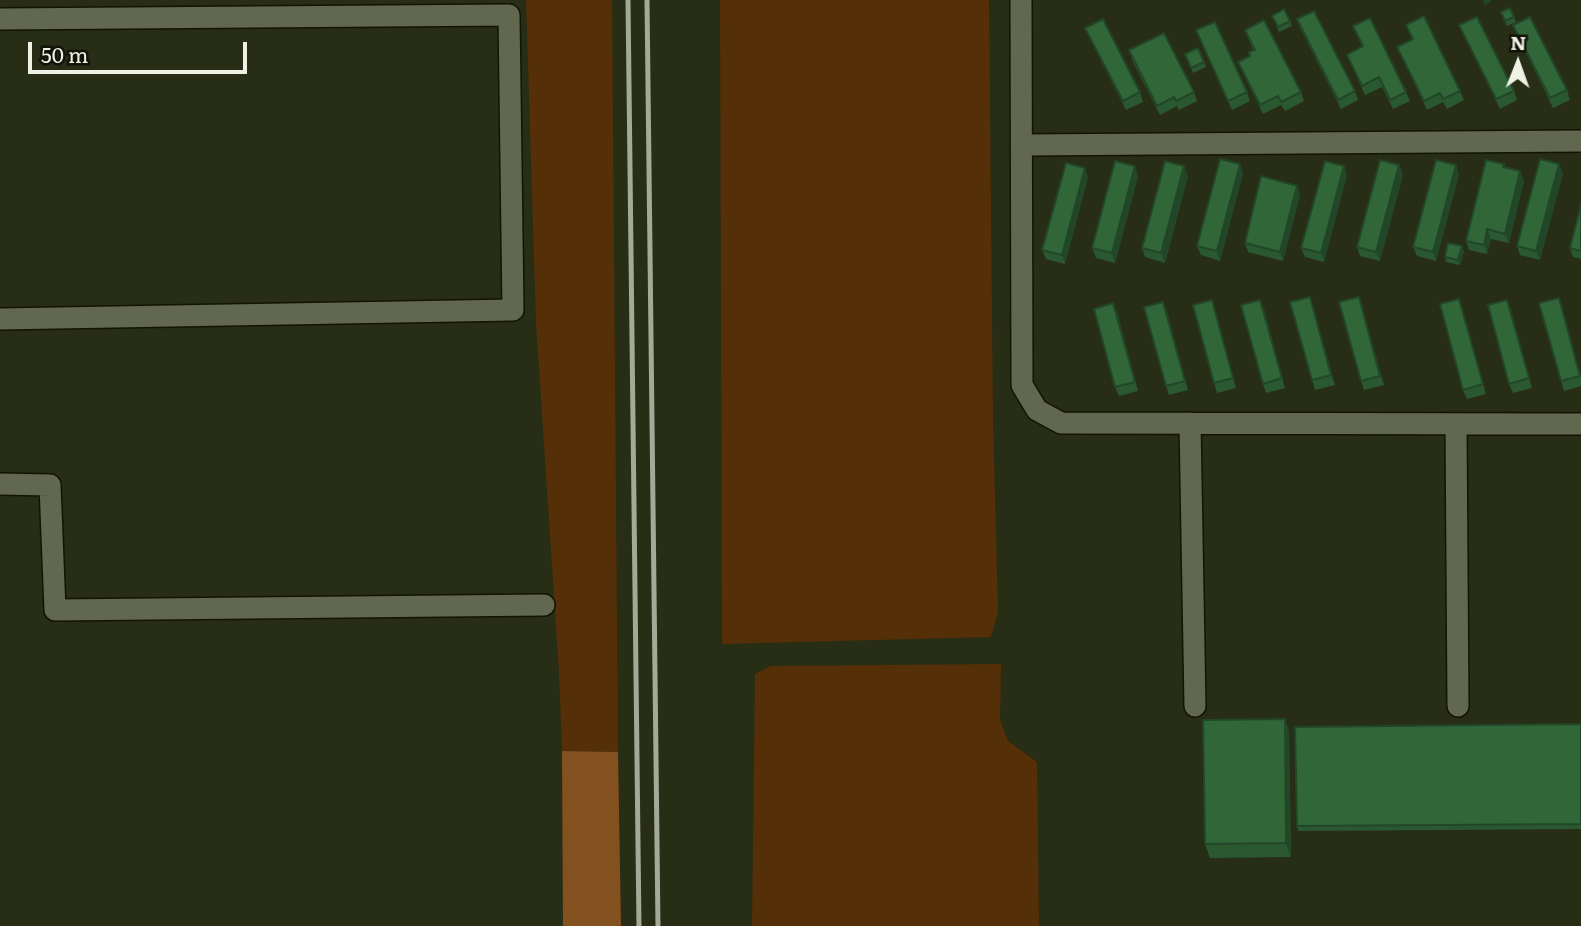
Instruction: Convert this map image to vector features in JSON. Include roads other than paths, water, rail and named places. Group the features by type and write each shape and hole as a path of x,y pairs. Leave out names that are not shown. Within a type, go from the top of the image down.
{"street":[{"path":"1021,0 1021,385 1037,410 1061,423 1581,424"},
{"path":"0,19 509,15 513,310 0,319"},
{"path":"1022,145 1581,141"},
{"path":"1190,423 1195,706"},
{"path":"1456,424 1458,706"},
{"path":"0,484 50,485 55,610 544,605"}],"railway":[{"path":"628,0 639,926"},
{"path":"647,0 658,926"}]}
